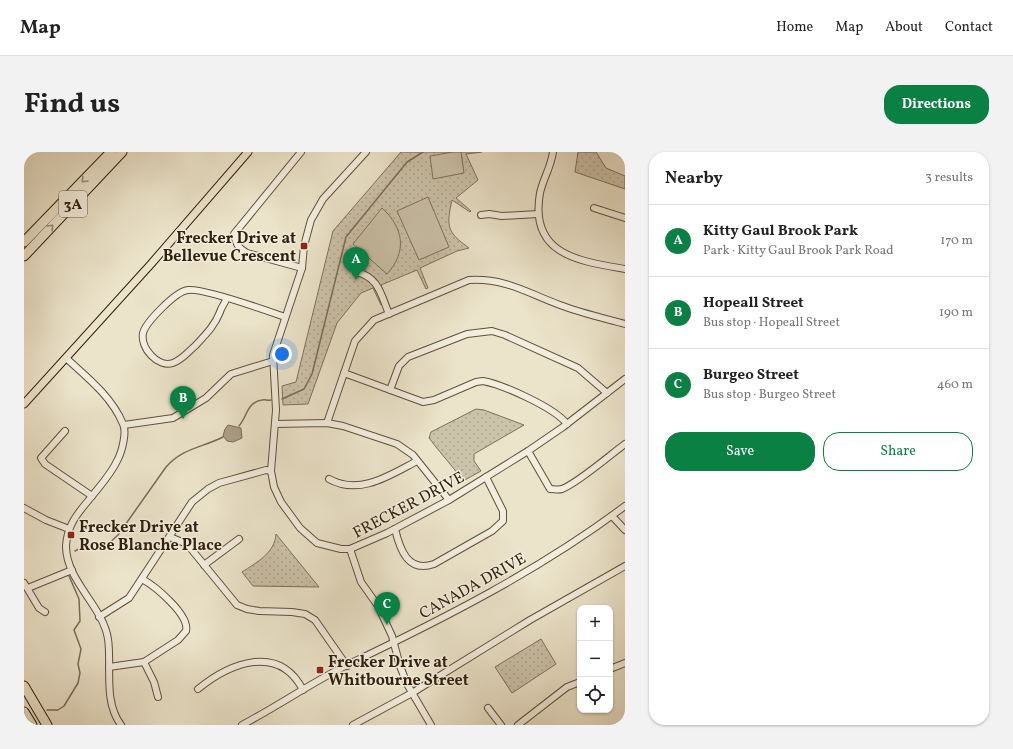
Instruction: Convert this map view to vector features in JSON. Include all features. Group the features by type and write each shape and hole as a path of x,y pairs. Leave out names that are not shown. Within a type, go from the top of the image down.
{"highway":[{"name":"3A","path":"24,242 111,152"},
{"name":"3A","path":"24,256 122,152"},
{"path":"24,686 47,725"},
{"path":"24,712 32,725"}],"main road":[{"path":"24,404 151,264 248,152"}],"street":[{"path":"301,152 234,234 239,249 247,253 302,268"},
{"name":"FRECKER DRIVE","path":"366,152 323,199 316,210 308,229 302,268 277,340 273,361 276,405 271,471 274,487 281,502 300,528 317,543 341,549 350,549 395,529 449,500 528,451 567,424 625,379"},
{"path":"553,152 550,167 541,188 538,214 542,228 549,240 569,257 625,269"},
{"path":"594,208 625,218"},
{"path":"481,215 489,214 502,216 538,214"},
{"path":"356,272 367,275 375,283 389,314"},
{"path":"327,423 355,341 363,330 374,320 469,280 482,279 501,281 560,305 625,324"},
{"path":"226,298 218,318 211,329 183,357 173,363 165,364 155,360 147,350 143,341 143,333 146,327 173,297 180,292 190,290 226,298 285,317"},
{"path":"390,390 399,366 408,357 467,334 478,331 492,331 505,335 578,368 607,393"},
{"path":"66,358 109,400 124,425 123,443 119,458 111,473 72,520 66,548 72,570 98,616 108,638 112,706 121,725"},
{"path":"124,425 173,418 206,398 231,374 273,361"},
{"path":"344,373 424,402 434,400 476,382 483,381 543,406 558,414 567,424"},
{"path":"275,424 327,423 343,426 397,444 407,450 449,500"},
{"path":"65,431 41,458 45,464 92,496"},
{"path":"528,451 545,483 550,489 556,490 563,489 625,444"},
{"path":"329,479 339,484 364,485 380,480 417,461"},
{"path":"98,616 129,598 192,502 208,489 219,484 266,470 271,471"},
{"path":"395,529 406,556 411,563 417,566 426,567 492,531 503,521 503,511 486,477"},
{"name":"CANADA DRIVE","path":"242,725 255,722 303,690 520,575 612,516 625,506"},
{"path":"24,508 46,520 69,529"},
{"path":"612,516 625,530"},
{"path":"170,537 187,544 236,605 259,611 299,613 315,620 347,666"},
{"path":"204,565 239,539"},
{"path":"350,549 362,582 378,606 393,642 400,666 412,693 431,725"},
{"path":"353,725 412,693 530,620 625,566"},
{"path":"28,588 72,570"},
{"path":"109,667 144,662 185,634 187,628 184,619 158,588 142,579"},
{"path":"24,582 39,608 44,612"},
{"path":"198,689 227,668 245,663 261,661 283,666 303,690"},
{"path":"144,662 154,682 158,697"},
{"path":"613,668 625,663"},
{"path":"518,725 567,687 577,683"},
{"path":"488,708 501,725"}],"shaded area":[{"path":"401,152 482,152 466,154 478,180 456,198 471,211 470,212 452,200 449,217 452,233 469,248 457,251 420,268 428,288 426,289 417,270 381,285 388,302 381,305 373,288 361,293 337,323 308,404 283,405 282,386 296,382 333,231"},
{"path":"461,152 464,173 433,179 430,156"},
{"path":"578,152 596,152 606,168 625,176 625,189 575,172"},
{"path":"428,197 449,247 419,260 397,211"},
{"path":"382,208 395,223 400,240 398,257 387,274 353,244"},
{"path":"476,409 484,410 524,425 474,454 474,461 481,471 463,481 429,438 431,432"},
{"path":"228,425 241,428 242,438 233,442 227,441 223,436"},
{"path":"276,534 319,587 253,586 242,572 264,557 272,547"},
{"path":"541,639 556,664 512,693 495,667"}],"waterway":[{"path":"282,399 304,389 312,374 346,237 407,162 423,152"},
{"path":"239,426 253,404 257,401 271,400"},
{"path":"75,551 94,544 106,546 118,535 166,467 172,461 186,452 223,437"},
{"path":"47,710 58,710 64,706 78,683 80,673 78,664 81,649 74,630 80,621 79,599 69,576"}],"place":[{"name":"Frecker Drive at Bellevue Crescent","path":"304,246"},
{"name":"Kitty Gaul Brook Park","path":"356,280"},
{"name":"Hopeall Street","path":"183,419"},
{"name":"Frecker Drive at Rose Blanche Place","path":"71,535"},
{"name":"Burgeo Street","path":"387,625"},
{"name":"Frecker Drive at Whitbourne Street","path":"320,670"}]}
